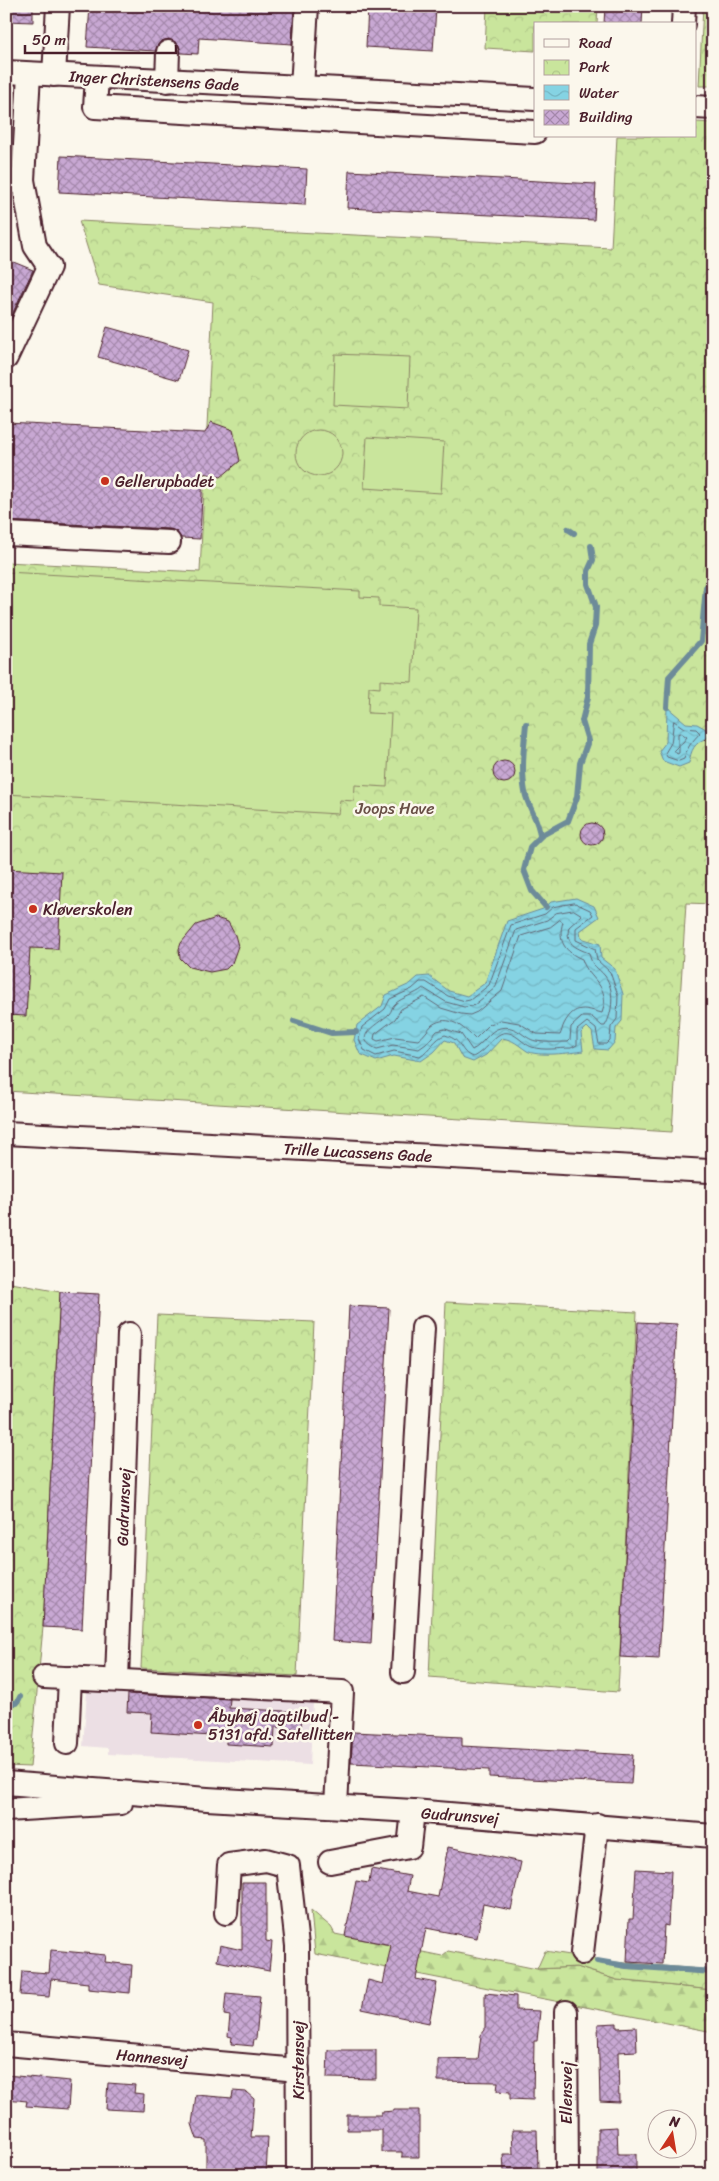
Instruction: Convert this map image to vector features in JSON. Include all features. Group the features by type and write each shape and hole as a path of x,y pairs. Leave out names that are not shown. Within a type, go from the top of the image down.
{"street":[{"path":"54,75 58,6"},
{"path":"302,87 307,6"},
{"path":"683,22 684,6"},
{"path":"166,81 168,52"},
{"name":"Inger Christensens Gade","path":"6,72 534,99"},
{"path":"6,358 49,267 35,246 15,180 30,74"},
{"path":"97,78 95,107 534,132"},
{"path":"389,123 391,91"},
{"path":"696,107 713,108"},
{"path":"6,534 169,542"},
{"name":"Trille Lucassens Gade","path":"6,1133 709,1171"},
{"path":"403,1672 423,1328"},
{"name":"Gudrunsvej","path":"117,1680 129,1334"},
{"path":"44,1677 342,1692 336,1806"},
{"path":"67,1743 70,1678"},
{"name":"Gudrunsvej","path":"6,1783 207,1799 413,1811 713,1836"},
{"name":"Gudrunsvej","path":"6,1810 207,1799"},
{"path":"330,1862 409,1847 413,1811"},
{"path":"582,1953 597,1825"},
{"name":"Kirstensvej","path":"226,1913 229,1865 266,1860 288,1866 297,1946 298,2175"},
{"name":"Ellensvej","path":"566,2012 566,2175"},
{"name":"Hannesvej","path":"6,2044 298,2070"}],"shaded area":[{"name":"Åbyhøj dagtilbud - 5131 afd. Satellitten","path":"87,1692 313,1703 310,1765 108,1754 108,1748 83,1746"}],"green space":[{"path":"487,6 598,6 597,22 534,22 534,51 485,48"},
{"path":"703,6 713,6 713,86 699,86"},
{"name":"Joops Have","path":"696,122 713,123 713,904 686,903 672,1132 6,1091 6,562 200,572 213,302 99,285 79,221 611,248 617,138 696,138"},
{"path":"335,354 410,357 408,409 333,405"},
{"path":"319,430 332,434 338,440 342,453 338,466 332,472 319,476 306,472 300,466 296,453 300,440 306,434"},
{"path":"367,437 444,442 441,493 364,488"},
{"path":"6,572 360,591 360,597 379,598 379,606 416,608 412,682 380,680 380,688 369,687 368,713 391,714 387,787 355,785 354,801 340,800 338,814 6,794"},
{"path":"6,1282 60,1292 43,1627 30,1767 6,1766"},
{"path":"446,1302 637,1312 618,1692 429,1677"},
{"path":"157,1315 314,1322 297,1676 141,1668"},
{"path":"311,1910 331,1927 335,1934 442,1956 448,1951 537,1969 577,1967 617,1980 713,1990 713,2032 315,1954"},
{"path":"545,1951 614,1962 713,1970 713,1990 617,1980 577,1967 537,1969"}],"water":[{"path":"667,707 686,723 697,724 706,729 707,738 699,742 694,748 689,763 679,767 663,761 659,751 666,742"},
{"path":"576,898 594,906 599,917 580,931 581,938 600,944 601,958 615,969 623,994 622,1021 616,1028 615,1042 608,1050 595,1049 592,1032 587,1027 581,1033 583,1051 571,1053 532,1053 513,1041 502,1038 486,1055 473,1062 462,1058 454,1043 445,1040 434,1052 421,1061 394,1056 376,1061 360,1054 354,1040 357,1025 382,1006 386,995 410,984 418,977 429,976 449,991 467,996 485,983 507,921 543,909 551,902"}],"building":[{"path":"6,6 33,6 33,22 6,21"},
{"path":"90,6 294,6 292,44 199,38 198,54 181,53 179,45 169,39 161,41 155,51 87,47"},
{"path":"368,6 436,9 433,51 366,47"},
{"path":"605,6 643,6 642,22 604,22"},
{"path":"61,156 307,169 305,205 59,192"},
{"path":"349,171 596,184 594,220 347,208"},
{"path":"6,259 33,270 6,327"},
{"path":"107,327 188,350 179,380 98,357"},
{"name":"Gellerupbadet","path":"211,422 233,430 240,461 221,477 203,473 200,539 181,538 176,531 170,529 6,521 6,423 205,433"},
{"path":"500,761 508,761 515,768 515,776 508,783 500,783 493,776 493,768"},
{"path":"592,823 600,826 603,834 600,842 592,845 584,842 581,834 584,826"},
{"name":"Kløverskolen","path":"6,869 62,872 58,949 30,948 26,1016 6,1015"},
{"path":"216,918 228,922 235,935 238,946 232,963 226,969 210,972 189,967 180,958 179,949 181,943 196,925"},
{"path":"60,1292 99,1294 82,1629 43,1627"},
{"path":"349,1306 389,1308 371,1644 332,1641"},
{"path":"638,1322 677,1324 659,1659 620,1657"},
{"path":"128,1694 230,1699 229,1708 302,1712 301,1729 275,1727 274,1747 226,1744 226,1737 151,1732 152,1713 127,1712"},
{"path":"353,1732 462,1737 462,1746 633,1755 631,1784 489,1777 489,1770 351,1763"},
{"path":"448,1847 521,1862 511,1910 483,1904 477,1938 426,1928 416,1979 437,1983 429,2023 362,2009 368,1980 383,1984 391,1945 345,1936 356,1881 369,1883 371,1869 410,1876 407,1891 438,1897"},
{"path":"636,1869 671,1871 668,1926 664,1925 662,1964 627,1962 629,1919 633,1919"},
{"path":"242,1882 266,1882 266,1941 272,1942 269,1971 217,1961 220,1945 242,1950"},
{"path":"51,1950 106,1955 105,1962 132,1965 130,1993 88,1989 88,1983 51,1979 49,1997 20,1995 22,1971 49,1973"},
{"path":"226,1993 260,1996 256,2039 254,2039 253,2046 231,2044 232,2037 228,2036 230,2016 224,2015"},
{"path":"485,1993 516,1996 516,2010 540,2011 537,2041 534,2041 533,2100 510,2099 510,2092 497,2091 498,2082 438,2081 438,2059 478,2060 481,2035 485,2030"},
{"path":"617,2023 617,2028 636,2027 637,2051 618,2052 619,2102 600,2101 598,2024"},
{"path":"328,2050 376,2050 376,2079 327,2078"},
{"path":"6,2075 70,2081 68,2109 26,2106 27,2101 6,2099"},
{"path":"108,2083 135,2085 134,2093 144,2094 143,2111 106,2109"},
{"path":"233,2091 246,2092 254,2099 251,2137 268,2137 266,2175 206,2175 206,2140 197,2139 192,2124 196,2095 232,2098"},
{"path":"419,2110 419,2157 402,2157 402,2152 382,2152 382,2130 347,2130 347,2115 381,2115 381,2112"},
{"path":"617,2127 618,2154 636,2154 636,2175 598,2175 598,2128"},
{"path":"512,2130 537,2130 538,2170 504,2171 503,2154 513,2154"}],"waterway":[{"path":"568,529 574,533"},
{"path":"546,907 532,891 524,870 530,847 542,835 568,821 577,797 580,763 588,741 582,721 588,697 589,644 595,626 596,607 588,584 588,571 593,560 591,546"},
{"path":"667,707 669,677 701,641 706,587 713,581"},
{"path":"526,724 523,758 524,784 526,798 538,825 540,836"},
{"path":"294,1021 331,1033 356,1032"},
{"path":"6,1709 12,1703 17,1703 20,1697"},
{"path":"597,1961 626,1966 713,1972"}],"place":[{"name":"Gellerupbadet","path":"105,481"},
{"name":"Kløverskolen","path":"33,909"},
{"name":"Åbyhøj dagtilbud - 5131 afd. Satellitten","path":"198,1725"}]}
